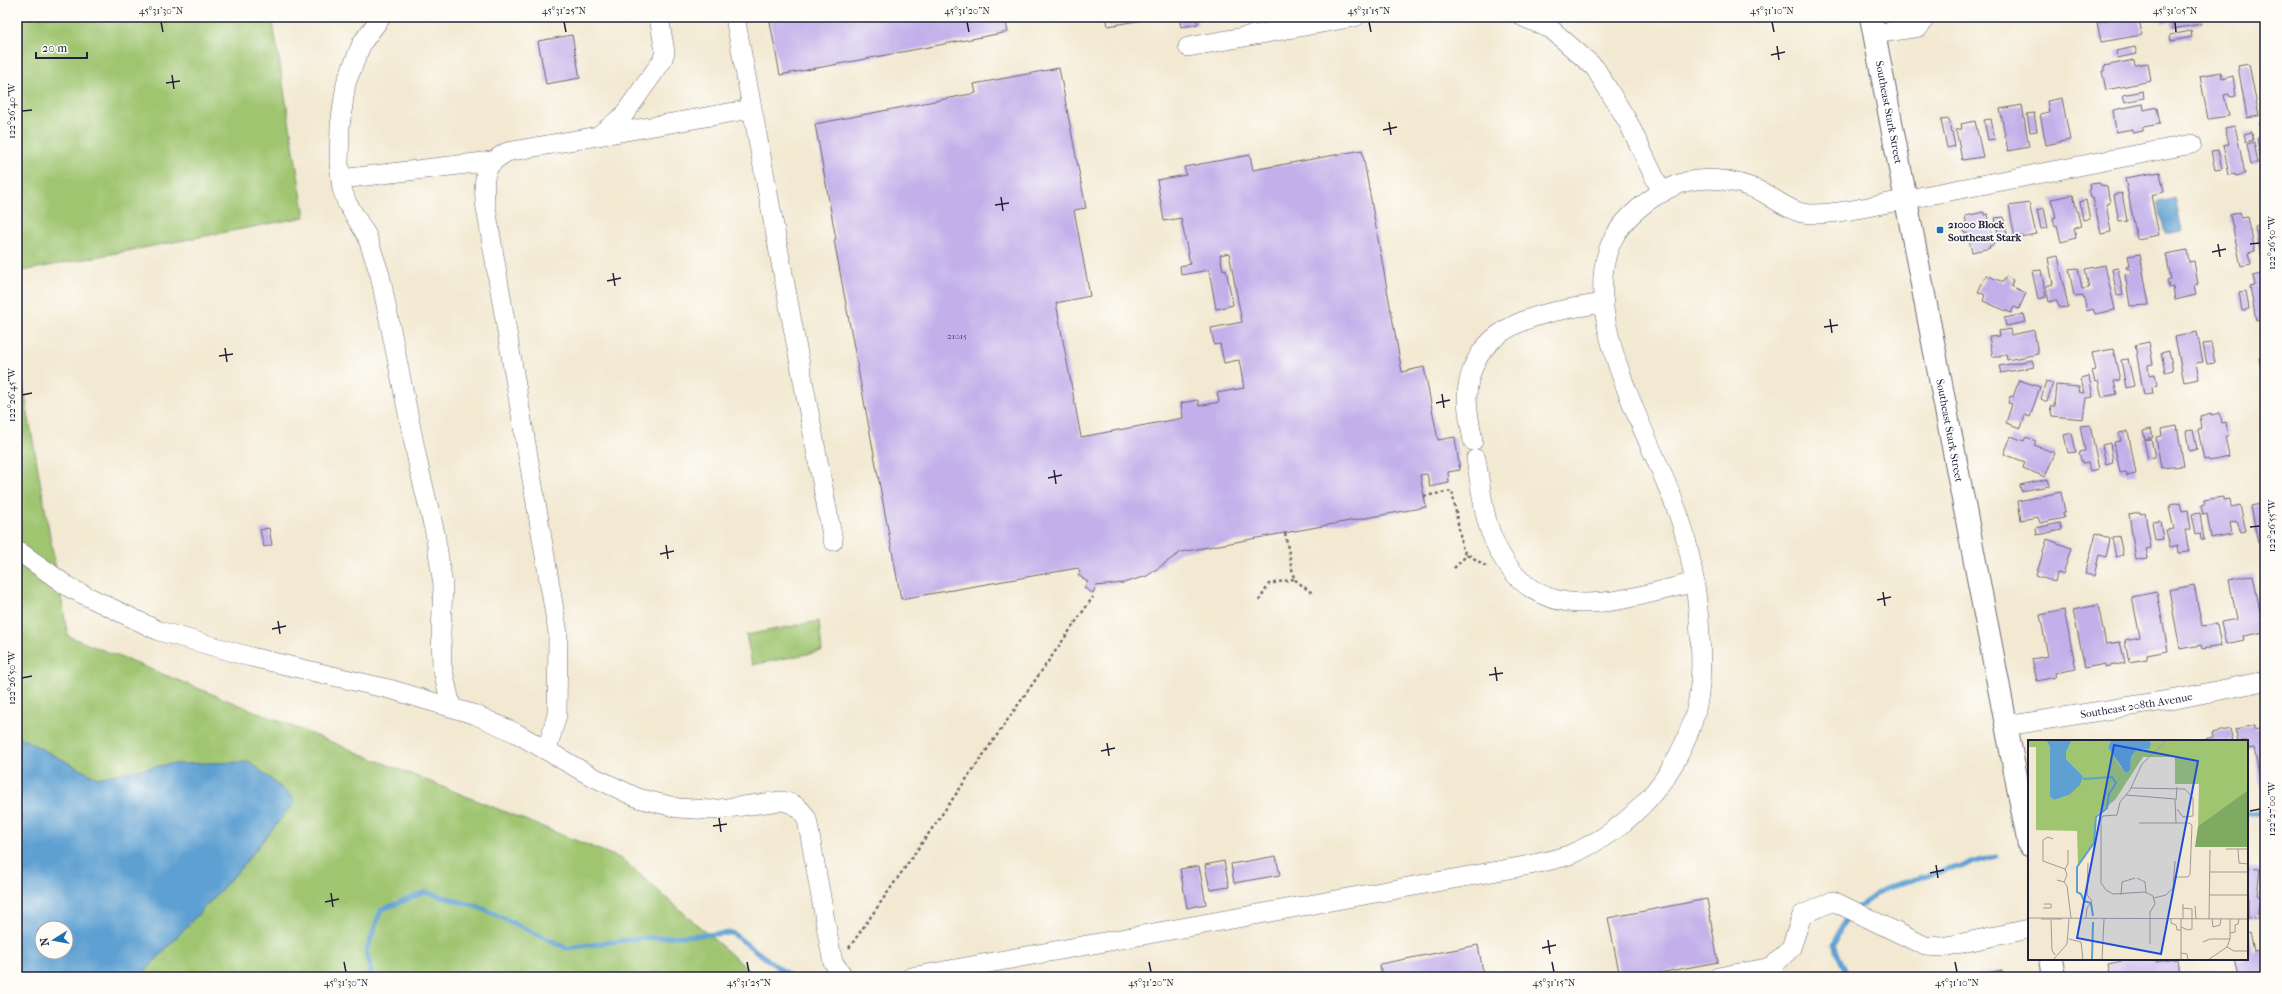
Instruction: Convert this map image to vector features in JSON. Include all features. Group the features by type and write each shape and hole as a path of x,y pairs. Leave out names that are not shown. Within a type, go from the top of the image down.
{"main road":[{"name":"Southeast Stark Street","path":"1873,26 2028,840"},
{"path":"2051,960 2054,977"}],"street":[{"path":"381,17 362,43 346,83 340,126 339,163 347,203 367,236 380,275 419,468 435,533 443,585 441,633 442,666 451,706"},
{"path":"595,138 623,116 662,61 665,52 659,17"},
{"path":"735,17 833,541"},
{"path":"1188,47 1355,17"},
{"path":"1523,17 1551,29 1595,68 1628,122 1662,193"},
{"path":"1873,26 1919,27 1926,17"},
{"path":"341,179 492,161 507,152 595,138 751,109"},
{"path":"911,977 1530,865 1568,855 1599,840 1628,819 1653,795 1670,771 1686,742 1696,708 1701,676 1700,639 1695,582 1677,510 1621,372 1610,340 1604,302 1603,286 1606,261 1614,237 1637,210 1671,187 1696,181 1723,180 1752,188 1801,213 1822,214 2192,144"},
{"path":"492,161 484,178 485,202 558,633 557,715 547,749"},
{"path":"1604,302 1546,312 1517,322 1494,337 1478,356 1469,381 1467,407 1489,526 1496,546 1510,569 1527,585 1545,596 1567,604 1590,604 1632,598 1695,582"},
{"path":"17,550 70,588 159,631 251,657 393,690 451,706 516,733 547,749 591,776 638,798 678,808 712,810 781,801 792,802 801,808 807,819 833,962 844,977"},
{"name":"Southeast 208th Avenue","path":"2006,726 2183,698 2265,681"},
{"path":"1718,977 1772,967 1790,948 1802,915 1833,901 1875,920 1925,946 1943,947 2028,929"}],"path":[{"path":"1424,496 1452,491 1463,550 1488,568"},
{"path":"1286,533 1294,579 1312,593"},
{"path":"1454,568 1468,554"},
{"path":"1259,601 1269,584 1294,579"},
{"path":"833,962 845,955 1093,597"}],"green space":[{"path":"17,17 272,17 305,217 17,272"},
{"path":"17,352 68,636 622,859 757,977 140,977 240,869 296,800 170,764 97,778 17,736"},
{"path":"819,621 822,651 752,665 746,635"}],"water":[{"path":"2175,198 2182,231 2165,234 2158,202"},
{"path":"17,736 97,778 170,764 250,762 296,800 240,869 140,977 17,977"}],"building":[{"path":"769,17 1005,17 1008,32 780,75"},
{"path":"1106,17 1154,17 1154,18 1108,26"},
{"path":"1179,17 1196,17 1198,24 1181,27"},
{"path":"1237,17 1260,17 1260,18 1238,22"},
{"path":"2122,17 2139,18 2142,35 2101,42 2097,22"},
{"path":"2161,17 2200,17 2201,24 2173,29 2171,21 2162,23"},
{"path":"2191,31 2192,37 2171,41 2170,35"},
{"path":"572,35 580,78 546,84 538,41"},
{"path":"2135,47 2137,54 2117,58 2116,51"},
{"path":"2134,60 2135,65 2148,63 2151,81 2106,90 2102,71 2104,71 2104,66"},
{"path":"2249,64 2259,116 2247,118 2238,66"},
{"path":"1059,68 1086,208 1074,210 1090,296 1056,303 1081,437 1183,418 1181,403 1198,400 1199,406 1219,402 1217,393 1244,388 1239,360 1224,363 1220,344 1214,345 1211,328 1242,322 1229,253 1220,255 1223,270 1226,269 1233,305 1216,309 1209,270 1181,275 1180,266 1190,264 1181,218 1164,221 1157,180 1186,175 1184,167 1250,155 1253,170 1362,150 1402,372 1424,367 1438,440 1455,437 1460,470 1448,472 1449,483 1430,487 1427,474 1420,475 1426,507 1181,552 1147,576 1123,583 1096,586 1093,593 1084,588 1088,582 1078,575 1080,572 1078,568 901,599 834,240 836,239 815,124 976,93 974,84"},
{"path":"2221,72 2222,79 2233,76 2236,96 2230,97 2229,94 2224,95 2229,116 2208,119 2200,76"},
{"path":"2143,91 2144,98 2125,102 2123,95"},
{"path":"2062,98 2070,140 2046,145 2040,114 2049,112 2047,101"},
{"path":"2143,104 2144,110 2157,107 2160,124 2143,127 2143,131 2133,133 2133,129 2116,132 2113,110"},
{"path":"2022,105 2029,147 2008,151 2000,109"},
{"path":"2034,113 2037,131 2030,132 2027,114"},
{"path":"1949,119 1955,146 1947,148 1941,120"},
{"path":"1991,119 1995,139 1988,140 1984,120"},
{"path":"1975,121 1983,157 1962,160 1956,130 1962,129 1961,124"},
{"path":"2265,121 2265,168 2262,168 2257,139 2262,137 2260,122"},
{"path":"2235,126 2245,174 2235,176 2235,174 2229,175 2223,145 2229,144 2225,128"},
{"path":"2252,132 2253,140 2246,142 2244,134"},
{"path":"2254,142 2258,163 2251,164 2247,144"},
{"path":"2218,150 2222,169 2215,170 2211,151"},
{"path":"2160,172 2164,192 2151,195 2159,235 2137,239 2125,178"},
{"path":"2100,183 2100,185 2107,186 2110,203 2106,204 2111,232 2101,234 2093,198 2091,198 2089,190 2091,189 2090,184"},
{"path":"2122,193 2127,221 2119,222 2114,195"},
{"path":"2073,195 2081,226 2074,228 2076,238 2061,242 2057,225 2055,226 2053,218 2056,217 2051,199"},
{"path":"2086,200 2090,219 2083,220 2080,202"},
{"path":"2029,203 2036,234 2015,238 2009,206"},
{"path":"2044,208 2048,228 2041,229 2037,210"},
{"path":"1984,212 1984,215 1988,214 1994,245 1989,246 1990,248 1972,252 1967,233 1964,233 1963,227 1967,227 1965,216"},
{"path":"2240,212 2242,218 2248,217 2255,251 2248,253 2251,264 2241,266 2230,215"},
{"path":"2004,217 2007,235 1999,237 1995,218"},
{"path":"2262,226 2265,243 2265,258 2262,258 2255,227"},
{"path":"2187,250 2189,262 2194,261 2198,284 2194,285 2196,295 2175,300 2173,287 2169,288 2167,280 2171,279 2166,254"},
{"path":"2140,254 2149,305 2130,306 2125,274 2131,273 2131,269 2127,269 2126,266 2130,265 2128,256"},
{"path":"2058,256 2068,307 2060,308 2056,300 2049,302 2046,286 2053,284 2048,258"},
{"path":"2105,265 2115,310 2095,314 2093,309 2087,311 2083,295 2074,296 2069,269 2078,268 2082,289 2089,288 2085,269"},
{"path":"2118,268 2123,295 2117,296 2112,269"},
{"path":"2041,270 2046,297 2038,299 2032,271"},
{"path":"2263,274 2265,288 2265,319 2256,321 2250,286 2255,285 2253,276"},
{"path":"1986,275 2003,282 2006,276 2013,280 2011,286 2026,293 2019,309 2014,307 2011,313 1983,301 1985,295 1978,292"},
{"path":"2246,291 2249,309 2242,311 2239,292"},
{"path":"2024,314 2026,322 2006,326 2004,318"},
{"path":"2010,329 2011,335 2034,330 2038,354 2007,360 2006,354 2000,355 2001,357 1993,357 1989,337 2000,336 1999,331"},
{"path":"2197,332 2203,362 2196,363 2199,379 2184,382 2175,337"},
{"path":"2149,342 2153,364 2148,365 2149,375 2155,374 2157,385 2152,387 2153,394 2144,395 2135,345"},
{"path":"2211,343 2215,363 2207,364 2203,344"},
{"path":"2113,349 2120,380 2114,381 2117,394 2102,397 2098,381 2095,382 2092,371 2096,370 2092,353"},
{"path":"2169,351 2173,370 2165,372 2161,353"},
{"path":"2265,357 2265,384 2264,384 2259,358"},
{"path":"2128,359 2134,386 2126,388 2121,360"},
{"path":"2032,360 2034,367 2001,373 1999,366"},
{"path":"2089,376 2093,397 2086,398 2083,419 2052,416 2050,406 2054,406 2056,385 2079,387 2078,392 2084,393 2081,378"},
{"path":"2019,380 2040,387 2030,417 2025,415 2021,428 2006,423 2012,404 2008,403 2010,396 2013,397"},
{"path":"2046,381 2053,383 2047,402 2041,399"},
{"path":"2211,413 2211,415 2220,413 2222,423 2226,422 2228,436 2225,436 2229,457 2209,461 2208,459 2204,460 2198,430 2202,429 2200,416"},
{"path":"2090,425 2099,469 2090,471 2088,463 2082,464 2079,452 2085,451 2080,426"},
{"path":"2177,426 2184,466 2161,468 2156,437 2162,436 2161,429"},
{"path":"2151,429 2153,437 2145,439 2143,431"},
{"path":"2193,430 2197,449 2189,451 2186,431"},
{"path":"2128,431 2136,474 2127,476 2126,472 2120,473 2114,442 2121,441 2119,433"},
{"path":"2072,433 2076,452 2068,453 2064,435"},
{"path":"2011,436 2024,441 2026,437 2036,441 2034,445 2055,453 2045,477 2023,468 2025,462 2004,454"},
{"path":"2151,439 2155,457 2148,459 2144,440"},
{"path":"2110,443 2113,462 2106,464 2102,445"},
{"path":"2048,479 2050,486 2021,491 2020,485"},
{"path":"2061,492 2065,512 2063,512 2064,518 2040,523 2038,517 2021,520 2018,501"},
{"path":"2223,497 2223,500 2230,499 2231,507 2240,505 2246,531 2241,532 2237,522 2230,523 2232,534 2211,538 2207,514 2203,515 2201,505 2205,504 2204,500"},
{"path":"2180,503 2182,511 2188,510 2191,529 2185,530 2189,552 2179,553 2178,545 2170,547 2166,530 2174,529 2169,508 2171,508 2170,505"},
{"path":"2260,504 2260,507 2265,506 2265,542 2258,543 2251,506"},
{"path":"2139,512 2140,514 2145,513 2151,548 2146,549 2148,558 2136,560 2129,514"},
{"path":"2200,513 2204,540 2201,540 2200,533 2196,534 2192,514"},
{"path":"2160,521 2163,539 2155,540 2152,522"},
{"path":"2060,523 2062,530 2037,535 2036,528"},
{"path":"269,528 272,545 264,547 260,530"},
{"path":"2096,533 2110,539 2106,557 2099,555 2094,576 2085,574"},
{"path":"2119,536 2123,555 2116,557 2112,538"},
{"path":"2047,539 2071,548 2063,574 2057,573 2055,582 2036,576"},
{"path":"2253,575 2264,632 2243,636 2244,640 2226,644 2221,622 2237,619 2229,580"},
{"path":"2194,585 2202,626 2217,624 2221,646 2202,649 2201,645 2180,649 2169,590"},
{"path":"2157,592 2168,651 2147,655 2147,659 2129,662 2125,640 2140,637 2132,597"},
{"path":"2098,605 2106,644 2120,642 2125,663 2105,667 2105,664 2085,668 2073,610"},
{"path":"2064,610 2076,669 2055,673 2056,677 2037,681 2032,659 2048,656 2040,615"},
{"path":"2255,725 2255,729 2265,727 2265,788 2262,789 2254,748 2248,749 2248,740 2238,740 2235,729"},
{"path":"2230,729 2233,740 2201,740 2213,737 2212,733"},
{"path":"1276,856 1280,875 1234,883 1231,864"},
{"path":"1224,861 1229,887 1210,890 1205,865"},
{"path":"1199,866 1206,904 1187,908 1180,869"},
{"path":"2248,868 2260,869 2257,896 2260,896 2257,919 2248,918"},
{"path":"1707,899 1718,962 1638,977 1620,977 1608,918"},
{"path":"2250,933 2254,951 2265,949 2265,972 2239,977 2235,960 2248,960 2248,934"},
{"path":"1478,945 1484,977 1382,977 1380,964"},
{"path":"2127,960 2156,960 2156,962 2177,960 2180,977 2111,977 2108,964"},
{"path":"2002,970 2003,977 1980,977 1980,975"}],"waterway":[{"path":"2248,814 2265,811"},
{"path":"1858,907 1887,887 1996,856"},
{"path":"372,977 366,952 381,910 425,892 479,907 567,948 634,939 732,933 791,977"},
{"path":"1846,977 1845,970 1834,945 1841,927 1850,913"}],"place":[{"name":"21000 Block Southeast Stark","path":"1940,230"}]}
